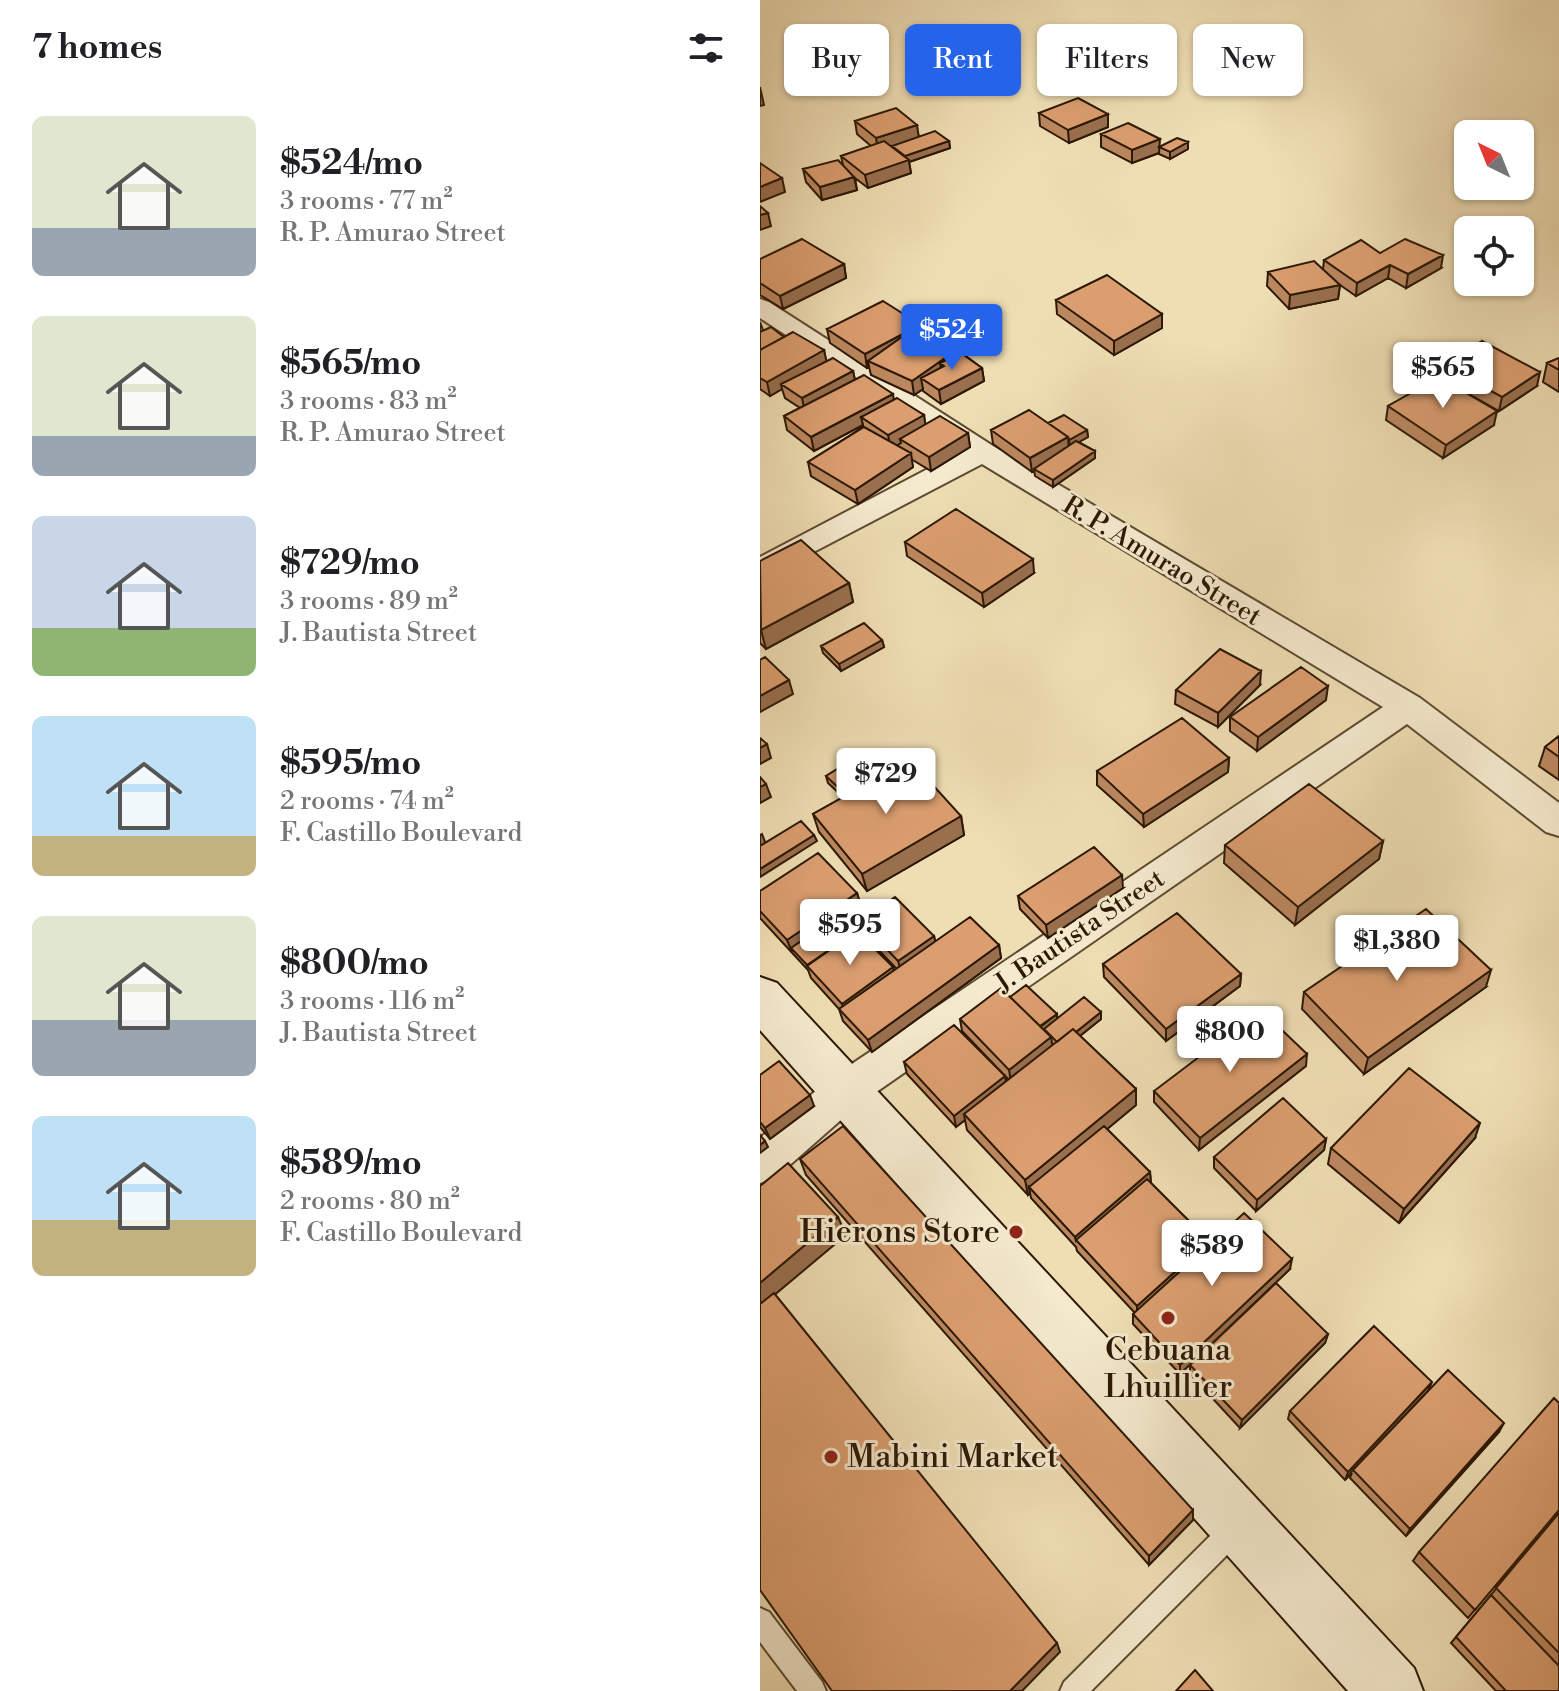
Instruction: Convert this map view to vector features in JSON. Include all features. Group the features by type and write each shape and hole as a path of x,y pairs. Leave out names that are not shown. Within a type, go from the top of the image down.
{"main road":[{"path":"760,997 1391,1691"}],"street":[{"name":"R. P. Amurao Street","path":"760,307 983,452 1408,707 1559,822"},
{"path":"760,570 983,452"},
{"name":"J. Bautista Street","path":"760,1164 845,1091 1408,707"}],"lane":[{"path":"1073,1691 1239,1525"},
{"path":"760,1621 813,1691"}],"building":[{"path":"1078,98 1108,114 1068,130 1039,113"},
{"path":"896,108 917,125 876,138 855,121"},
{"path":"1128,123 1160,139 1132,150 1101,134"},
{"path":"935,131 949,141 905,156 892,146"},
{"path":"1177,138 1188,142 1170,152 1159,147"},
{"path":"884,141 909,160 865,175 841,156"},
{"path":"838,160 854,177 820,187 803,169"},
{"path":"760,163 782,178 760,187"},
{"path":"802,239 844,264 780,296 760,283 760,259"},
{"path":"1405,239 1443,255 1408,274 1390,265 1357,283 1324,260 1361,240 1380,253"},
{"path":"1314,261 1340,285 1290,295 1268,272"},
{"path":"1107,275 1162,314 1114,341 1056,300"},
{"path":"883,301 921,325 965,344 912,381 868,361 916,327 865,354 827,329"},
{"path":"771,327 784,337 760,350 760,332"},
{"path":"793,332 824,350 767,382 760,378 760,350"},
{"path":"1482,341 1540,372 1502,397 1443,365"},
{"path":"961,353 982,368 939,390 921,378 944,366 940,363"},
{"path":"833,358 853,371 802,398 781,384"},
{"path":"1559,358 1559,370 1547,363"},
{"path":"864,375 893,394 811,437 784,416"},
{"path":"1439,377 1497,411 1446,445 1388,406"},
{"path":"897,398 924,415 888,435 861,417"},
{"path":"1029,410 1068,437 1030,458 991,430"},
{"path":"1064,415 1087,430 1069,440 1048,423"},
{"path":"940,416 968,433 929,457 900,439"},
{"path":"864,427 911,453 855,490 808,462"},
{"path":"1076,441 1095,451 1053,480 1034,469"},
{"path":"956,509 1033,559 982,593 905,542"},
{"path":"801,540 849,583 761,630 760,561"},
{"path":"864,623 882,640 839,664 821,646"},
{"path":"1220,649 1261,671 1218,713 1176,690"},
{"path":"765,657 789,680 760,696 760,660"},
{"path":"1301,667 1328,686 1258,737 1230,717"},
{"path":"1182,718 1229,758 1143,814 1097,771"},
{"path":"1559,736 1559,757 1545,747"},
{"path":"864,752 883,770 845,794 826,776"},
{"path":"910,760 961,816 862,874 813,814"},
{"path":"1309,784 1383,841 1298,907 1225,845"},
{"path":"801,821 814,835 760,869 760,846"},
{"path":"1094,847 1122,875 1046,925 1018,896"},
{"path":"818,853 857,893 787,940 760,911 760,891"},
{"path":"895,897 934,936 898,961 860,921"},
{"path":"1426,909 1491,970 1368,1058 1304,992"},
{"path":"844,912 862,930 807,965 791,948"},
{"path":"1177,913 1241,974 1166,1029 1103,964"},
{"path":"970,917 999,945 868,1040 839,1009"},
{"path":"857,931 893,967 842,1004 807,966"},
{"path":"1026,985 1057,1014 1040,1026 1010,997"},
{"path":"1001,988 1051,1037 1009,1070 960,1019"},
{"path":"1084,997 1101,1012 1076,1032 1073,1029 1057,1042 1044,1029"},
{"path":"1261,1010 1307,1054 1200,1138 1154,1091"},
{"path":"954,1025 1005,1076 954,1116 904,1062"},
{"path":"1073,1029 1136,1089 1025,1180 964,1114"},
{"path":"779,1061 810,1095 765,1128 760,1122 760,1075"},
{"path":"1409,1068 1480,1123 1404,1209 1331,1148"},
{"path":"1283,1098 1326,1139 1257,1200 1214,1157"},
{"path":"843,1126 1193,1510 1149,1556 800,1159"},
{"path":"1104,1126 1150,1172 1075,1237 1029,1187"},
{"path":"788,1163 838,1217 760,1283 760,1186"},
{"path":"1147,1179 1209,1241 1137,1306 1076,1240"},
{"path":"1244,1213 1292,1259 1180,1365 1133,1314"},
{"path":"1276,1283 1328,1334 1242,1420 1190,1365"},
{"name":"Mabini Market","path":"774,1293 1057,1643 1010,1691 832,1691 760,1590 760,1304"},
{"path":"1374,1326 1432,1382 1348,1472 1290,1411"},
{"path":"1448,1370 1504,1423 1410,1529 1353,1470"},
{"path":"1554,1398 1559,1403 1559,1510 1475,1610 1419,1552"},
{"path":"1559,1513 1559,1653 1496,1588"},
{"path":"1491,1595 1559,1666 1559,1691 1506,1691 1456,1637"},
{"path":"1195,1670 1213,1691 1176,1691"}],"place":[{"name":"Hierons Store","path":"1016,1232"},
{"name":"Cebuana Lhuillier","path":"1168,1318"},
{"name":"Mabini Market","path":"831,1457"}]}
